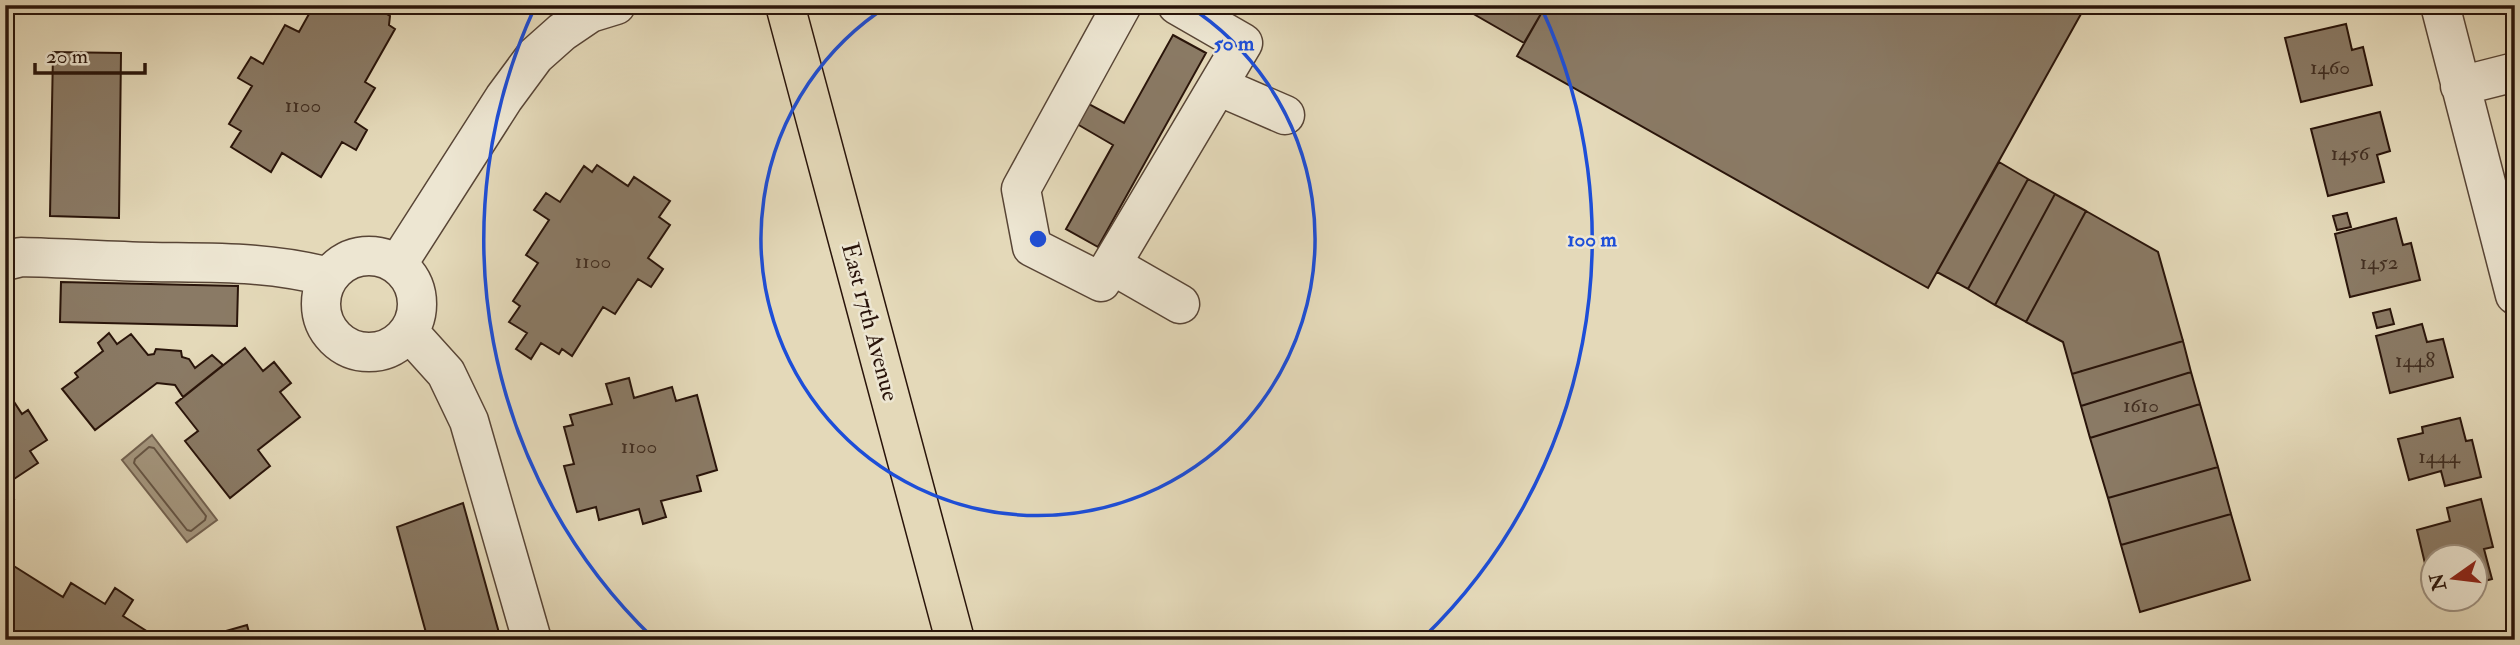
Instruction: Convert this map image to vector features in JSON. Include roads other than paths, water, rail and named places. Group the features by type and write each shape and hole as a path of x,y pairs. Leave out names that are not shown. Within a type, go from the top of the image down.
{"main road":[{"name":"East 17th Avenue","path":"785,5 955,640"}],"street":[{"path":"397,265 504,98 535,57 562,32 590,13 616,5"},
{"path":"1122,5 1021,189 1032,247 1101,282 1243,43 1177,5"},
{"path":"2440,5 2515,295"},
{"path":"2460,86 2515,72"},
{"path":"1218,86 1285,116"},
{"path":"5,261 21,257 257,263 329,277"},
{"path":"361,258 383,258 397,265 408,275 418,304 416,319 409,332 398,343 385,350 370,353 356,351 342,344 331,334 324,321 322,298 329,277 340,266 361,258"},
{"path":"1112,265 1180,304"},
{"path":"409,332 446,373 469,421 532,640"}],"water":[{"path":"152,435 217,520 187,542 122,460"}]}
